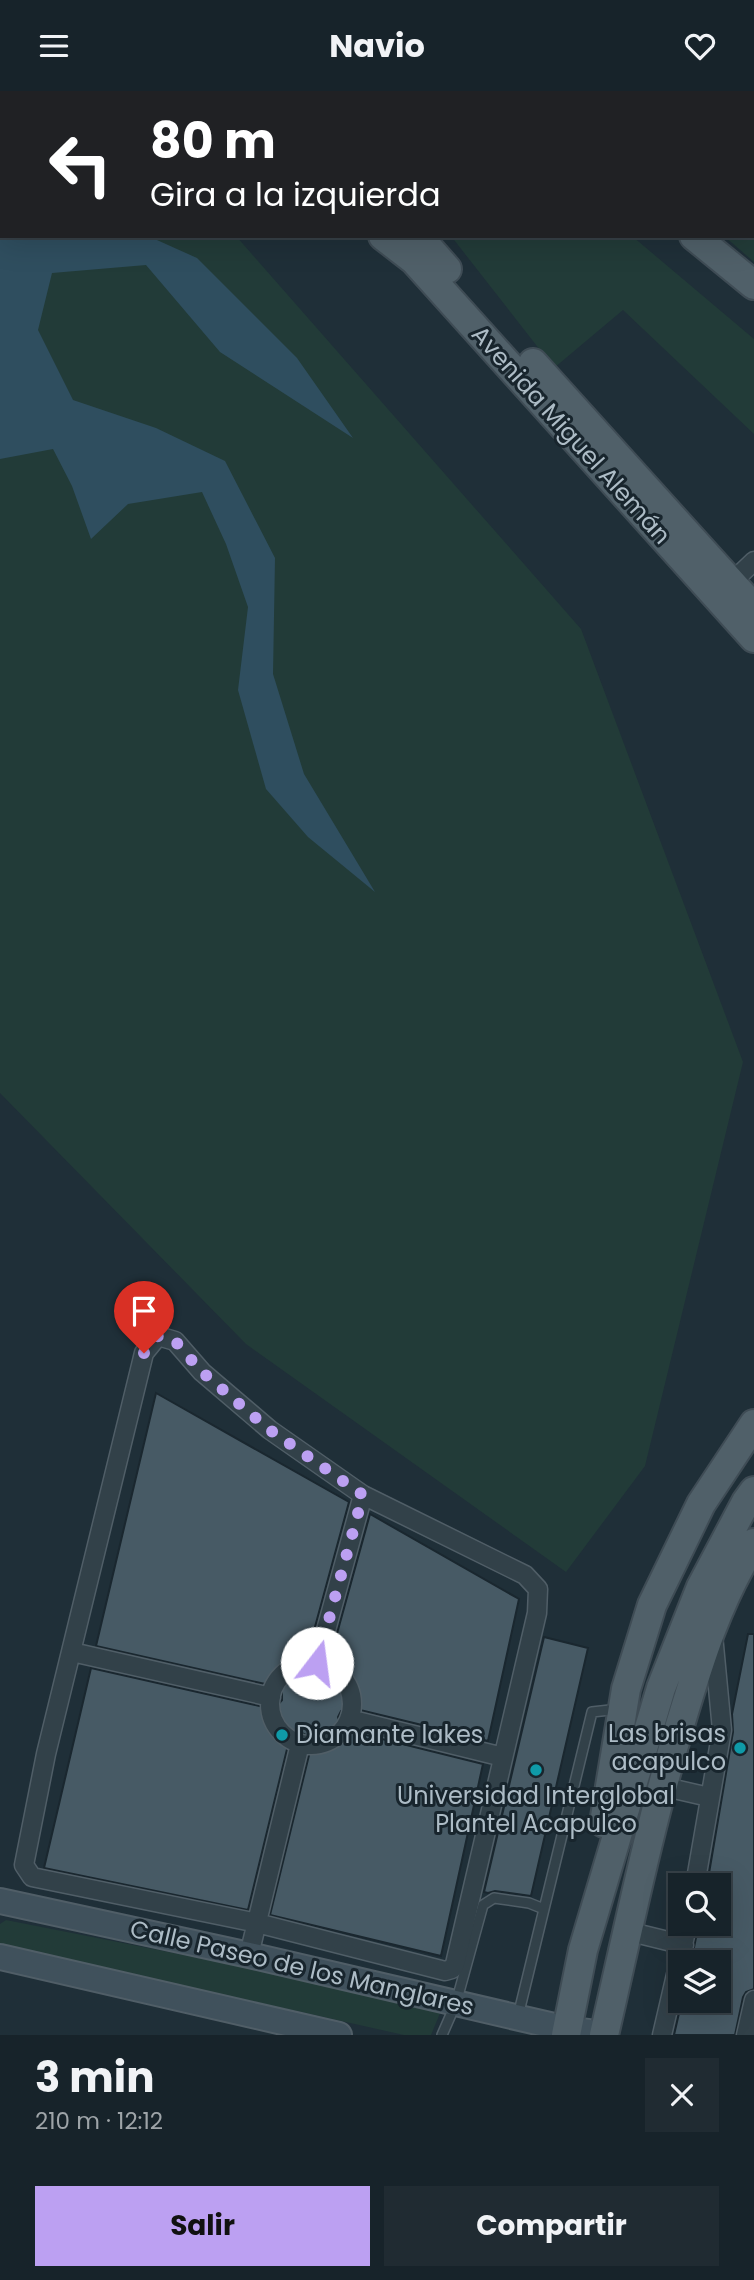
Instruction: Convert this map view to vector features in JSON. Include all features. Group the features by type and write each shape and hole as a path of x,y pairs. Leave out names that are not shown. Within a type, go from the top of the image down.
{"main road":[{"name":"Avenida Miguel Alemán","path":"386,238 414,260 754,638"},
{"name":"Avenida Miguel Alemán","path":"420,238 754,608"},
{"path":"696,238 754,285"},
{"path":"567,2032 626,1689 652,1605 701,1504 754,1425"},
{"path":"661,1688 656,1650 692,1556 736,1479 754,1457"},
{"path":"583,1949 661,1688 701,1587 754,1491"},
{"path":"606,2035 627,1931 662,1786 712,1625 739,1567 754,1543"},
{"name":"Calle Paseo de los Manglares","path":"0,1901 249,1955 567,2032 606,2035"},
{"path":"0,1957 339,2035"}],"street":[{"path":"731,583 754,561"},
{"path":"158,1336 175,1341 202,1372 270,1430 363,1495 525,1575 538,1589 537,1613 452,1969 445,1971 257,1923 32,1877 24,1865 46,1754 72,1652 144,1353 158,1336"},
{"path":"317,1663 363,1495"},
{"path":"697,1873 722,1730 712,1625"},
{"path":"72,1652 271,1697"},
{"path":"317,1663 334,1670 347,1683 352,1701 349,1719 343,1730 324,1743 300,1744 283,1734 272,1717 271,1697 274,1687 287,1671 296,1665 317,1663"},
{"path":"349,1719 503,1757"},
{"path":"249,1955 300,1744"},
{"path":"662,1786 709,1797"},
{"path":"627,1931 684,1945"},
{"path":"662,2035 686,1936"},
{"path":"746,2035 754,2000"}],"lane":[{"path":"517,2018 592,1712 624,1708"},
{"path":"442,2035 456,2003 483,1905 494,1898 529,1903 544,1909"}],"green space":[{"path":"0,238 238,238 581,629 743,1062 645,1466 566,1572 246,1344 0,1093"},
{"path":"453,238 634,238 754,339 754,434 623,310 554,368"},
{"path":"726,238 754,238 754,262"},
{"path":"6,1920 443,2006 431,2035 404,2035 0,1945 0,1924"}],"water":[{"path":"0,238 152,238 197,258 297,358 353,438 220,352 146,265 52,273 38,330 73,400 156,428 225,461 275,558 273,674 304,774 375,892 308,837 266,789 238,690 248,607 226,544 202,492 128,504 91,539 72,486 53,449 0,459"}],"building":[{"name":"Diamante lakes","path":"156,1393 349,1502 306,1660 306,1667 313,1674 321,1674 328,1666 370,1514 519,1599 488,1741 352,1708 341,1711 338,1717 341,1727 346,1730 483,1764 441,1956 270,1915 311,1747 308,1736 302,1733 292,1736 289,1741 248,1910 44,1868 91,1668 268,1708 275,1708 282,1700 282,1693 274,1686 96,1646"},
{"name":"Las brisas acapulco","path":"748,1634 754,1634 754,1989 746,1992 743,1997 735,2035 674,2035 679,2013 731,2013 731,1950 693,1950 696,1936 731,1936 731,1873 709,1873 733,1732 732,1714"},
{"name":"Universidad Interglobal Plantel Acapulco","path":"544,1637 588,1648 531,1896 495,1891 488,1893 484,1892"}],"place":[{"name":"Diamante lakes","path":"282,1735"},
{"name":"Las brisas acapulco","path":"740,1748"},
{"name":"Universidad Interglobal Plantel Acapulco","path":"536,1770"}],"route":[{"path":"144,1353 158,1336 175,1341 202,1372 270,1430 363,1495 317,1663"}]}
